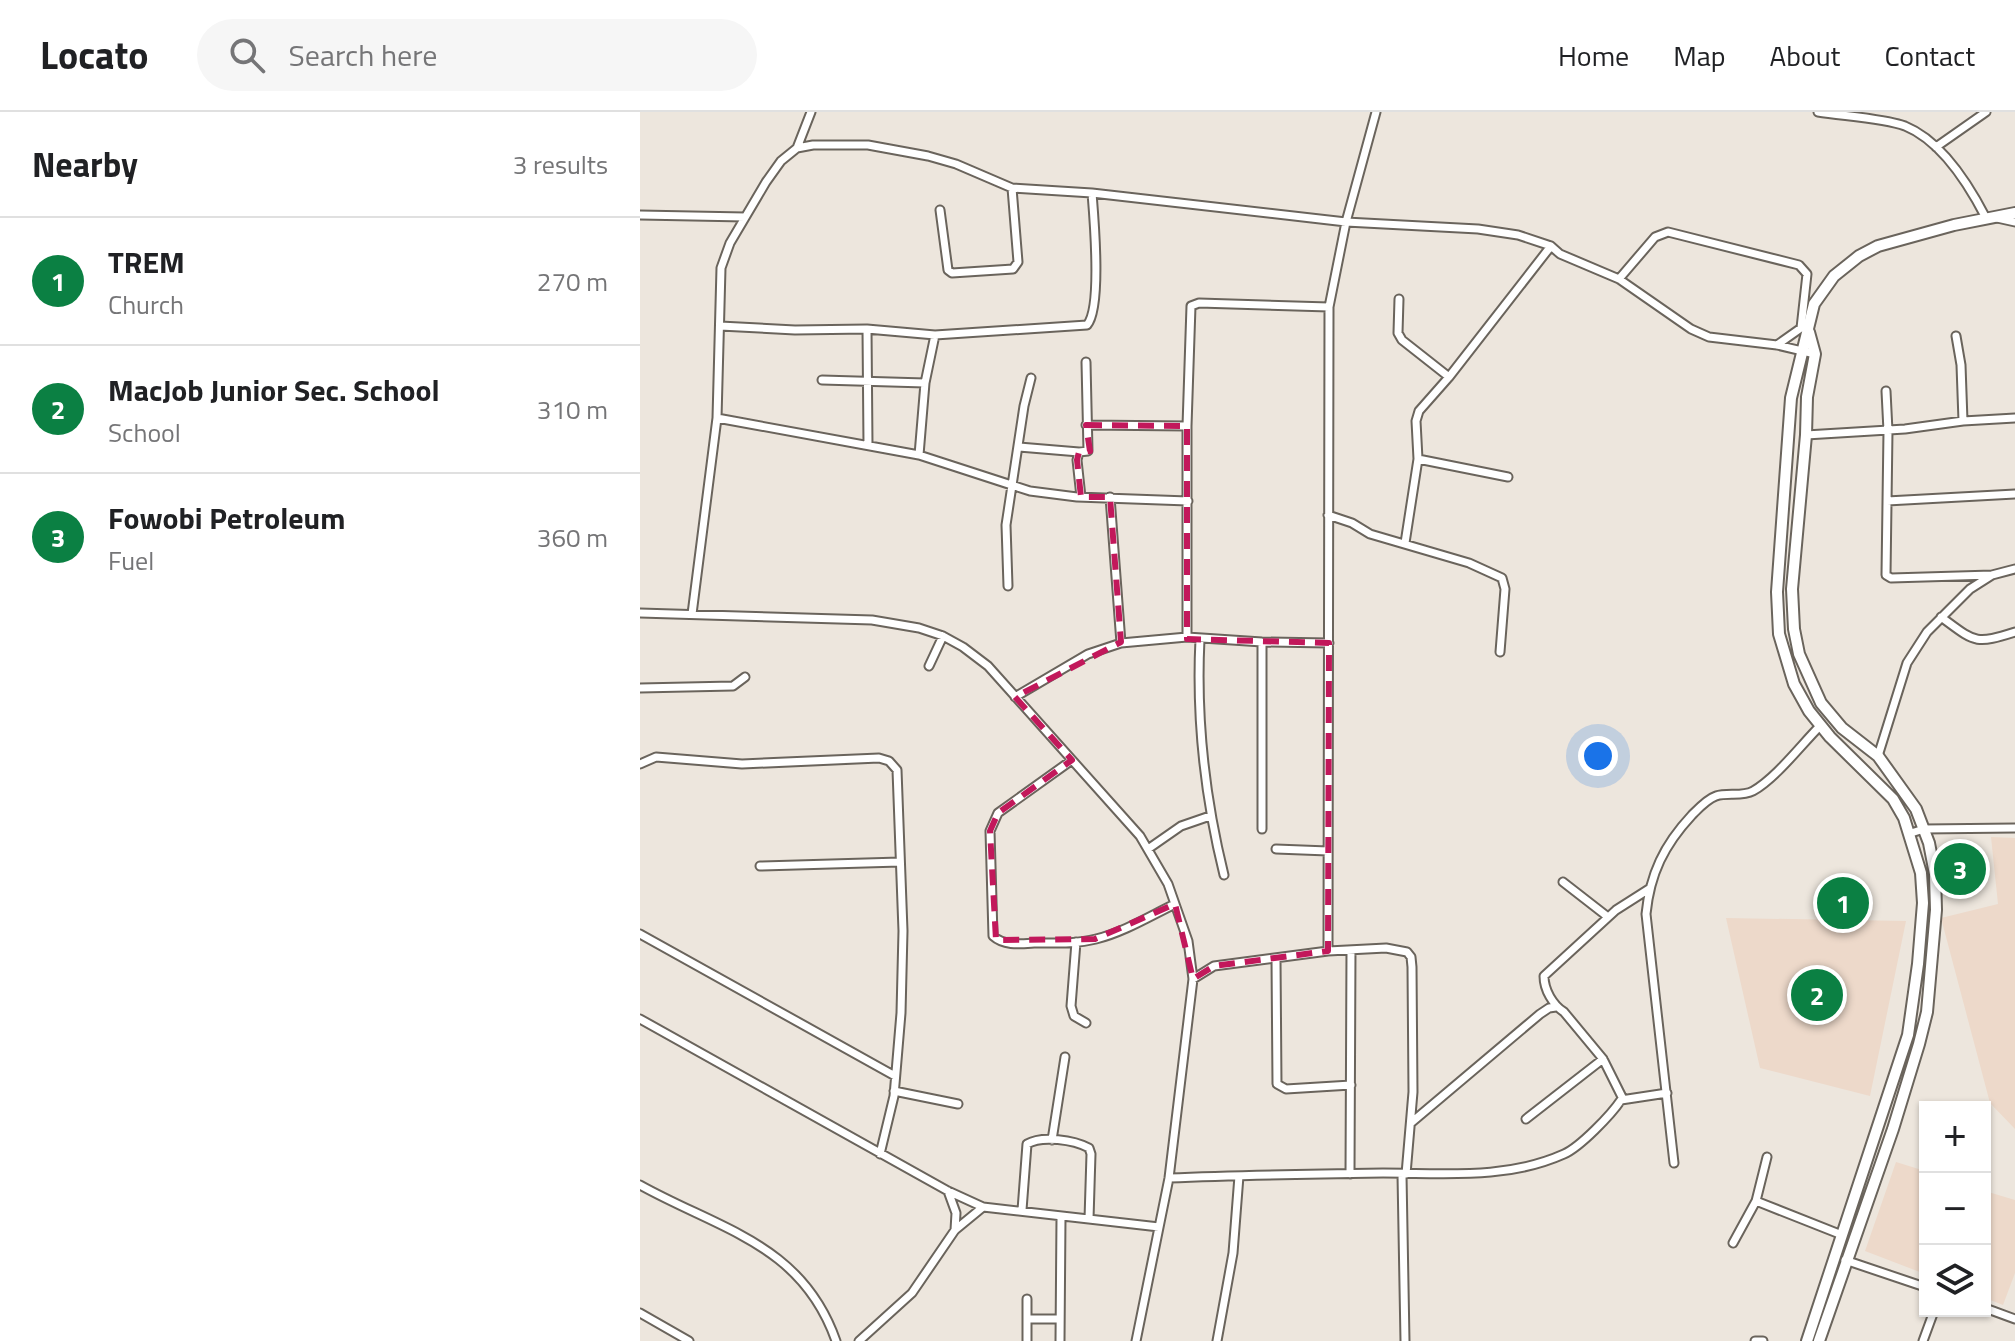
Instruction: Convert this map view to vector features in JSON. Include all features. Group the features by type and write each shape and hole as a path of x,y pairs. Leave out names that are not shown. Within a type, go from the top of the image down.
{"main road":[{"path":"1807,1341 1899,1065 1912,1011 1923,903 1921,873 1911,833 1893,799 1820,726 1794,684 1779,634 1777,592 1791,398 1814,304 1834,276 1859,256 1905,237 2015,213"},
{"path":"1809,330 1815,354 1807,397 1792,589 1799,654 1821,703 1831,717 1878,756 1904,790 1924,829 1935,874 1936,910 1927,1012 1893,1129 1819,1341"}],"street":[{"path":"797,148 811,112"},
{"path":"1328,951 1329,307 1346,222 1376,112"},
{"path":"1818,112 1903,126 1936,147 1991,218 2015,222"},
{"path":"1936,147 1986,112"},
{"path":"692,614 717,418 721,268 730,243 745,217 781,161 797,148 868,145 928,156 956,164 1012,188 1092,193 1346,222 1478,229 1518,235 1551,246 1560,254 1619,279 1691,329 1709,337 1777,345 1815,354"},
{"path":"940,210 948,270 952,273 1013,269 1018,262 1012,188"},
{"path":"720,326 795,330 867,329 935,335 1087,325 1093,313 1096,262 1092,193"},
{"path":"640,215 745,217"},
{"path":"1619,279 1655,237 1668,232 1799,265 1807,274 1801,328 1777,345"},
{"path":"1405,543 1418,459 1416,421 1419,411 1551,246"},
{"path":"1399,299 1398,333 1402,340 1449,377"},
{"path":"1187,637 1187,426 1191,306 1199,303 1329,307"},
{"path":"867,329 868,445"},
{"path":"919,455 925,383 935,335"},
{"path":"1956,336 1961,365 1963,421"},
{"path":"1019,447 1088,451 1086,362"},
{"path":"1008,586 1006,525 1031,378"},
{"path":"822,380 925,383"},
{"path":"1886,391 1888,578 1992,575 2015,569"},
{"path":"717,418 919,455 1030,491 1081,497 1188,501"},
{"path":"1806,435 1888,431 2015,418"},
{"path":"1086,425 1187,426"},
{"path":"1079,452 1081,497"},
{"path":"1418,459 1508,477"},
{"path":"1887,501 2015,494"},
{"path":"1110,497 1121,643"},
{"path":"1328,515 1352,523 1370,534 1469,563 1502,578 1505,589 1500,652"},
{"path":"1878,756 1907,663 1941,617 1970,589 1992,575"},
{"path":"640,613 872,620 919,628 943,636 988,666 1140,836 1168,884 1188,941 1193,979 1169,1178 1136,1341"},
{"path":"1941,617 1978,641 2015,632"},
{"path":"929,666 943,636"},
{"path":"1015,697 1088,654 1121,643 1187,637 1329,643"},
{"path":"1200,639 1200,729 1210,816 1224,875"},
{"path":"1262,642 1262,829"},
{"path":"640,688 733,686 745,677"},
{"path":"1674,1163 1646,914 1657,862 1698,809 1715,796 1751,792 1820,726"},
{"path":"640,764 656,757 742,764 879,758 889,761 897,770 903,931 901,1013 894,1091 880,1154"},
{"path":"1072,760 998,813 990,831 993,936 996,940 1016,944 1076,942 1116,933 1175,904"},
{"path":"1148,849 1181,826 1210,816"},
{"path":"1911,833 1924,829 2015,828"},
{"path":"1276,849 1328,851"},
{"path":"760,866 900,862"},
{"path":"1563,882 1608,917"},
{"path":"1623,1099 1603,1059 1564,1012 1556,1007 1544,983 1544,976 1608,917 1649,889"},
{"path":"640,934 895,1076"},
{"path":"1076,942 1071,1006 1074,1016 1086,1023"},
{"path":"1193,979 1214,966 1328,951 1400,948 1411,957 1412,1122 1404,1174 1405,1341"},
{"path":"1350,1174 1351,950"},
{"path":"1276,959 1277,1084 1286,1089 1351,1085"},
{"path":"1412,1122 1540,1014 1556,1007"},
{"path":"640,1019 880,1154 983,1207 1159,1227"},
{"path":"1052,1140 1065,1057"},
{"path":"1526,1119 1603,1059"},
{"path":"894,1091 958,1104"},
{"path":"1169,1178 1350,1174 1470,1176 1527,1166 1560,1156 1607,1117 1623,1099 1667,1093"},
{"path":"1022,1210 1027,1144 1052,1140 1089,1148 1089,1219"},
{"path":"1733,1243 1756,1201 1767,1157"},
{"path":"1217,1341 1233,1253 1239,1176"},
{"path":"640,1185 732,1229 785,1264 804,1282 821,1306 836,1341"},
{"path":"948,1191 954,1204 955,1230"},
{"path":"1756,1201 1842,1235"},
{"path":"859,1341 912,1293 955,1230 983,1207"},
{"path":"1060,1341 1061,1218"},
{"path":"1835,1257 1919,1285"},
{"path":"1027,1299 1027,1341"},
{"path":"1991,1310 2015,1319"},
{"path":"640,1313 689,1341"},
{"path":"1923,1341 1932,1317"},
{"path":"1027,1319 1060,1319"},
{"path":"1755,1341 1763,1341"}],"highlighted area":[{"path":"1086,425 1187,426 1187,639 1329,643 1328,951 1214,966 1193,979 1175,904 1095,939 996,940 990,831 998,813 1072,760 1015,697 1121,642 1110,497 1081,497 1077,460 1079,452 1090,451"}],"shaded area":[{"path":"1991,837 2015,838 2015,1129 1989,1101 1941,918 1998,904"},
{"path":"1726,918 1906,921 1870,1096 1760,1068"},
{"path":"1896,1162 1919,1169 1919,1272 1865,1251"},
{"path":"1991,1193 2015,1200 2015,1273 2003,1305 1991,1300"}],"place":[{"name":"Fowobi Petroleum","path":"1960,869"},
{"name":"TREM","path":"1843,903"},
{"name":"MacJob Junior Sec. School","path":"1817,995"}]}
